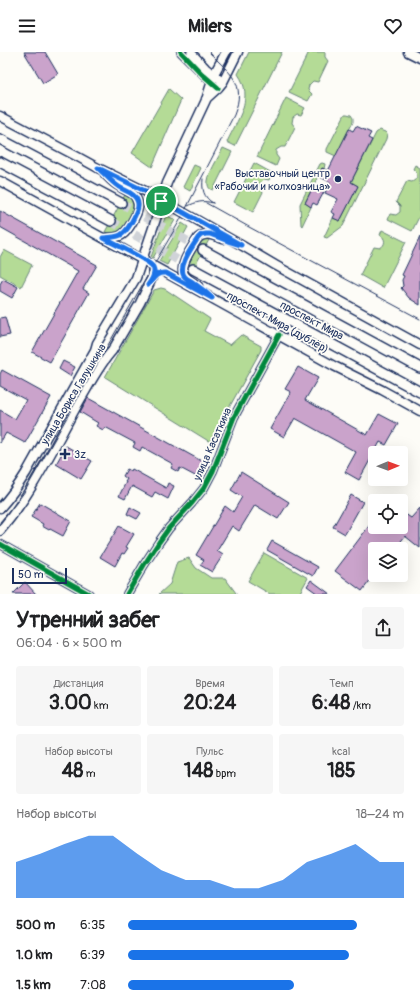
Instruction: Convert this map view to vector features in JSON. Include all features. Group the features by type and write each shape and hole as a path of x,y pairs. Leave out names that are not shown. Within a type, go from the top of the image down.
{"main road":[{"path":"206,100 214,74 226,52"},
{"path":"206,100 220,85 238,52"},
{"path":"408,52 420,58"},
{"name":"улица Бориса Галушкина","path":"0,508 18,486 30,466 95,350 97,343 136,278 167,183 206,100"},
{"path":"0,116 78,156 98,168 149,193 420,345"},
{"path":"0,139 121,203"},
{"path":"0,162 111,221"},
{"path":"98,168 119,186 132,194 136,199 138,206 137,212 127,230 121,236 103,238"},
{"path":"0,181 103,238 144,255 151,264"},
{"path":"212,298 199,286 185,277 182,270 184,262 201,235 210,234 241,245"},
{"name":"проспект Мира","path":"203,250 420,368"},
{"name":"улица Бориса Галушкина","path":"0,531 20,505 37,478 92,380 107,356 112,351 140,303 154,274 154,269 151,264"},
{"name":"проспект Мира (дублёр)","path":"151,264 420,412"},
{"name":"проспект Мира","path":"193,269 420,392"},
{"path":"148,285 156,274 166,273"}],"street":[{"path":"182,52 211,82 220,85"},
{"path":"191,52 214,74 220,85"},
{"name":"улица Касаткина","path":"127,594 144,565 169,528 204,488 213,471 234,417 279,335"},
{"path":"0,544 89,594"}],"green space":[{"path":"249,52 282,52 235,146 227,142 243,109 245,92 243,83 238,74"},
{"path":"309,52 325,52 325,57 328,61 318,82 313,81 309,85 308,90 312,94 308,101 289,92"},
{"path":"169,89 181,100 152,167 132,153"},
{"path":"286,98 305,108 301,115 297,114 293,117 292,123 295,127 285,147 281,147 276,150 276,155 279,159 276,166 257,157"},
{"path":"345,114 351,115 353,122 336,156 327,152 327,149"},
{"path":"380,130 387,134 386,139 343,226 327,238 324,237 333,218 340,221 358,186 351,182 376,133"},
{"path":"223,148 232,152 213,190 208,186 208,181 213,166"},
{"path":"254,163 272,173 269,180 264,179 260,183 260,188 263,192 253,212 234,202"},
{"path":"320,164 325,164 324,169 322,168 305,203 311,207 302,226 300,204"},
{"path":"194,165 201,168 190,191 183,187"},
{"path":"415,165 420,168 420,215 412,231 388,219 390,214 396,215 400,212 400,206 396,202 407,181 412,182 417,178 417,174 413,169"},
{"path":"126,193 133,201 133,209 131,214 122,228 118,231 115,233 105,232"},
{"path":"166,215 175,220 153,258 151,257"},
{"path":"182,223 188,227 167,265 159,261"},
{"path":"382,230 406,242 383,288 360,275 374,247 380,248 384,243 382,236 380,235"},
{"path":"203,238 210,238 189,277 186,268"},
{"path":"4,250 32,265 21,287 0,275 0,257"},
{"path":"161,288 165,289 210,319 204,331 230,345 241,335 261,346 261,350 210,442 105,377 154,290"},
{"path":"264,553 308,578 299,594 270,594 248,581"},
{"path":"189,558 196,568 211,578 225,578 236,594 159,594 170,584 177,562"}],"building":[{"path":"24,52 45,52 58,74 43,83"},
{"path":"356,126 371,133 368,138 372,140 351,182 358,186 340,221 333,218 335,214 331,212 338,199 325,193 330,182 318,176 322,168 328,171 349,129 353,131"},
{"path":"313,187 324,192 317,205 313,203 311,207 305,203"},
{"path":"0,211 97,265 83,289 89,293 50,362 32,352 78,271 0,227"},
{"path":"420,237 420,305 409,298 401,288 403,286 402,280 404,276 402,275"},
{"path":"3,279 18,287 12,298 0,291 0,284"},
{"path":"5,317 10,335 0,337 0,318"},
{"path":"63,361 75,367 70,376 59,369"},
{"path":"298,367 318,378 305,400 367,435 379,414 398,424 386,445 380,442 378,446 368,446 368,464 359,480 345,472 356,452 295,418 284,437 270,429 291,392 285,389"},
{"path":"2,370 51,397 25,443 6,433 0,443 0,410 15,419 26,400 0,386 0,374"},
{"path":"88,398 205,463 197,477 180,468 178,472 171,468 173,464 142,447 140,451 133,447 135,443 105,427 103,430 96,426 98,423 80,412"},
{"path":"66,446 92,461 81,479 56,464"},
{"path":"127,469 131,471 132,469 166,488 168,483 174,486 168,499 155,492 152,497 132,486 125,499 119,496 127,479 123,476"},
{"path":"241,472 289,502 278,519 255,505 239,531 232,526 217,551 223,555 212,572 200,565 204,560 196,555 225,506 233,512 242,497 231,490"},
{"path":"351,495 363,502 345,534 333,527"},
{"path":"40,503 71,521 63,536 42,526 43,524 31,517"},
{"path":"130,507 141,513 137,519 127,514"},
{"path":"420,508 420,548 405,536 400,542 368,542 369,582 362,591 335,571 368,527 368,534 408,534 408,516 411,518"},
{"path":"119,526 134,534 126,547 128,548 124,554 122,553 115,566 100,557"},
{"path":"272,541 318,567 313,576 267,550"},
{"path":"311,580 330,594 318,594 307,586"},
{"path":"25,582 36,594 13,594"}],"tunnel":[{"path":"121,203 203,250"},
{"path":"111,221 193,269"}],"tram line":[{"path":"0,522 25,491 179,222 234,115 238,104 239,94 237,86 230,73 209,52"},
{"path":"203,179 205,195 213,203"},
{"path":"188,206 200,202 213,203"},
{"path":"206,203 420,319"}],"cycle path":[{"path":"181,52 218,88"},
{"path":"127,594 144,565 169,528 204,488 213,471 234,417 279,335"},
{"path":"0,544 89,594"}],"place":[{"name":"Выставочный центр «Рабочий и колхозница»","path":"338,179"},
{"name":"3z","path":"65,454"}],"route":[{"path":"98,168 149,193 161,201 241,245 210,234 201,235 184,262 182,270 185,277 199,286 212,298 166,273 156,274 148,285 154,274 154,269 151,264 103,238 121,236 127,230 137,212 138,202 132,194 113,182 98,168"}]}
